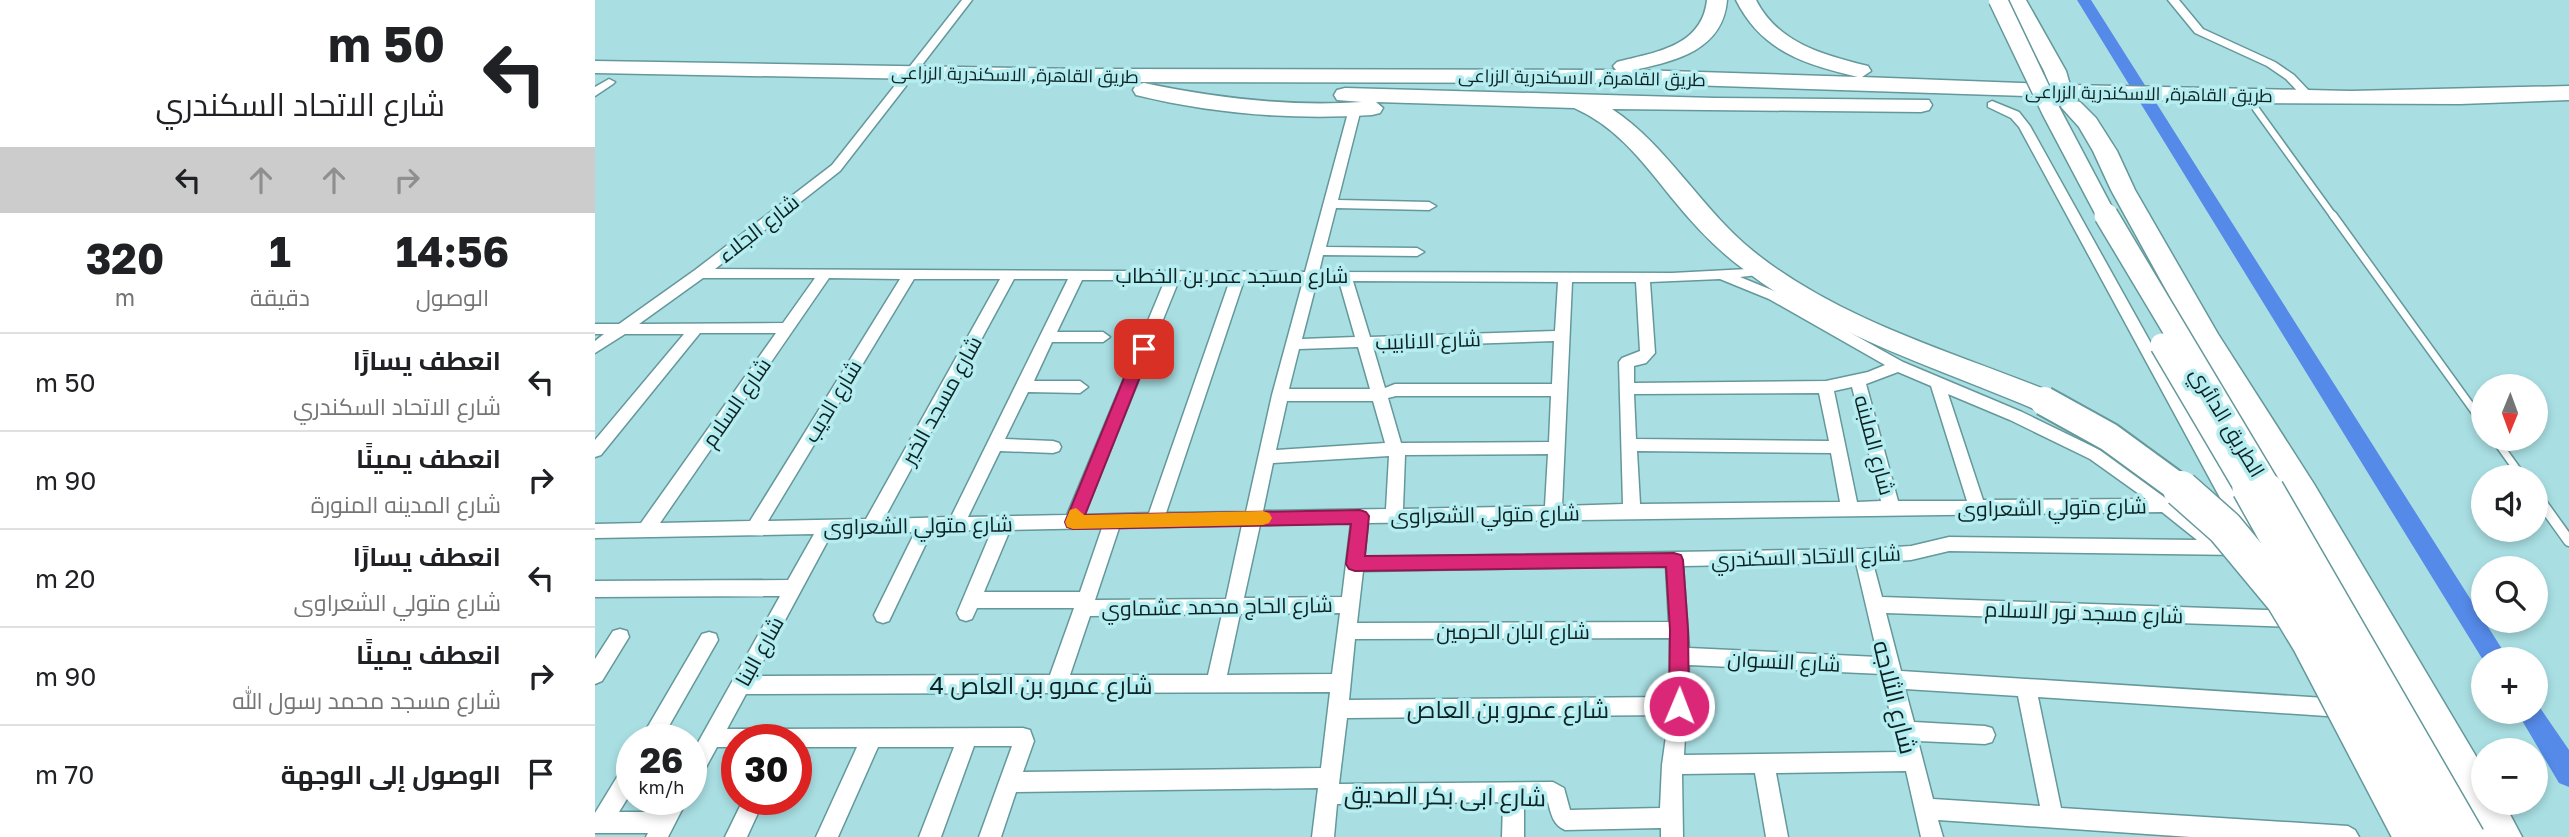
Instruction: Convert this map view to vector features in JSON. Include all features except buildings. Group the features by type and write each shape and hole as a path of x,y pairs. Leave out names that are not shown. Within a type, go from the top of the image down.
{"highway":[{"path":"1558,75 1627,66 1666,56 1687,46 1714,22 1717,0"},
{"path":"1746,0 1761,25 1778,40 1802,53 1863,72 1960,88"},
{"path":"2017,0 2071,100 2105,151 2123,190 2245,401 2352,576 2502,837"},
{"name":"طريق القاهرة, الاسكندرية الزراعى","path":"1146,83 1558,75 1960,88 2071,100 2569,114"},
{"name":"طريق القاهرة, الاسكندرية الزراعى","path":"598,81 906,79 1146,83 1461,98 1715,105 1992,105 2071,100"},
{"path":"1146,83 1270,110 1355,109 1461,98"},
{"name":"طريق القاهرة, الاسكندرية الزراعى","path":"2248,105 2308,96 2428,97 2569,93"},
{"path":"1575,101 1607,115 1646,149 1704,219 1762,271 1848,321 2044,401 2147,461 2205,508 2275,586 2306,635 2412,837"}],"main road":[{"name":"الطريق الدائري","path":"1983,0 2078,196 2252,498 2442,837"},
{"name":"الطريق الدائري","path":"1998,0 2051,111 2113,228 2281,509 2470,837"}],"street":[{"name":"شارع الجلاء","path":"595,348 700,273 836,168 967,0"},
{"path":"2173,0 2199,31 2277,68 2308,96"},
{"path":"1992,105 2015,115 2024,126 2256,548 2407,837"},
{"path":"1216,683 1280,395 1355,109"},
{"path":"1330,204 1429,206"},
{"path":"1318,251 1417,252"},
{"name":"شارع مسجد عمر بن الخطاب","path":"700,273 1643,277 1724,276 1762,271"},
{"name":"شارع السلام","path":"646,530 825,274"},
{"name":"شارع الديب","path":"755,528 910,274"},
{"name":"شارع مسجد الخير","path":"871,526 1010,274"},
{"path":"956,524 1078,274"},
{"path":"1073,522 1174,275"},
{"path":"1155,520 1239,275"},
{"path":"1345,276 1395,449 1398,469 1394,516"},
{"path":"1724,276 1774,296 1898,366 2016,416 2096,454 2166,505 2217,547"},
{"path":"1553,513 1565,277"},
{"path":"1632,511 1627,362 1641,359 1648,353 1643,277"},
{"path":"595,329 787,328"},
{"path":"595,451 696,329"},
{"name":"شارع الانابيب","path":"1294,344 1562,336"},
{"path":"1048,337 1103,337"},
{"path":"1626,389 1826,387 1858,381 1898,366"},
{"name":"شارع الملبنه","path":"1858,381 1891,508"},
{"path":"1938,385 1977,507"},
{"path":"1024,386 1080,387"},
{"path":"1826,387 1850,509"},
{"path":"1280,395 1380,395 1395,390 1559,390"},
{"path":"1629,445 1837,447"},
{"path":"995,446 1053,447"},
{"path":"1266,457 1395,449 1556,448"},
{"name":"شارع متولي الشعراوى","path":"595,531 1632,511 2166,505"},
{"path":"1323,837 1360,516"},
{"path":"1057,684 1113,521"},
{"name":"شارع الحاج محمد عشماوي","path":"1004,523 969,606 1351,604"},
{"path":"883,615 927,525"},
{"name":"شارع البنا","path":"707,745 827,527"},
{"name":"شارع الاتحاد السكندري","path":"1355,564 1863,556 1911,553 1949,544 2256,548"},
{"name":"شارع الثلاجه","path":"1863,556 1932,837"},
{"path":"1671,827 1672,765 1679,706 1680,656 1674,560"},
{"path":"595,589 793,588"},
{"name":"شارع مسجد نور الاسلام","path":"1874,605 2293,619"},
{"name":"شارع البان الحرمين","path":"1348,631 1679,630"},
{"path":"595,674 620,637"},
{"path":"659,724 709,640"},
{"name":"شارع النسوان","path":"1680,656 1890,673 2026,688 2341,708"},
{"name":"شارع عمرو بن العاص 4","path":"740,685 1341,683"},
{"path":"2026,688 2053,817"},
{"name":"شارع عمرو بن العاص","path":"1338,709 1679,706"},
{"path":"1904,731 1985,735"},
{"path":"827,837 872,737"},
{"path":"930,837 968,737"},
{"path":"812,738 1023,737 1024,741 990,837"},
{"path":"711,738 721,738"},
{"path":"1672,765 1912,761"},
{"path":"1764,764 1777,837"},
{"name":"شارع ابى بكر الصديق","path":"1010,782 1329,786 1555,793 1562,817 1568,820 1671,827"},
{"path":"1513,837 1514,793"},
{"path":"616,795 598,823 661,829"},
{"path":"1925,809 2348,837"},
{"path":"736,837 747,815"}],"lane":[{"path":"2248,105 2471,407"},
{"path":"2548,512 2569,541"}],"waterway":[{"path":"2084,0 2489,647"},
{"path":"2538,724 2569,774"}],"slow traffic":[{"path":"1076,515 1073,522 1263,518"}],"route":[{"path":"1144,349 1073,522 1360,516 1355,564 1674,560 1680,656 1679,706"}]}
